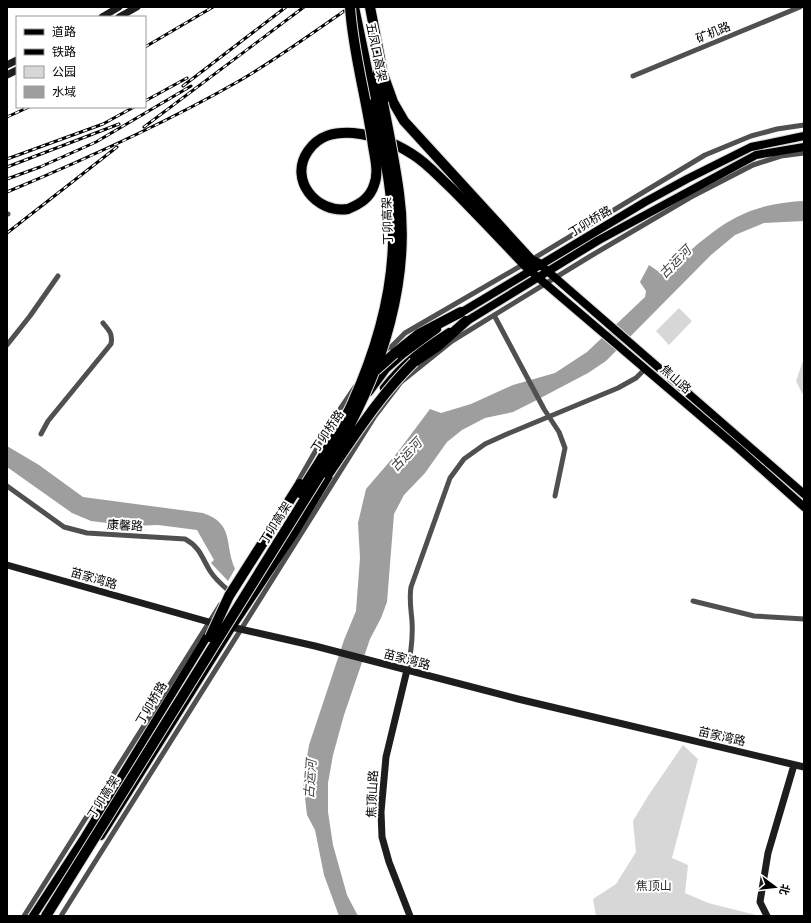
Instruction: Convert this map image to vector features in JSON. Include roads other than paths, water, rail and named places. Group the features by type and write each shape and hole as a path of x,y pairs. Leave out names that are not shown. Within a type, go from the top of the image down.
{"highway":[{"path":"350,7 351,28 370,123 376,171 375,185 368,196 361,203 339,211 320,205 311,197 305,188 302,179 302,167 305,156 312,146 321,138 343,132 365,135 385,141 412,154 427,166 535,268"},
{"name":"五凤口高架","path":"354,7 379,103"},
{"name":"五凤口高架","path":"366,7 379,103"},
{"path":"370,7 384,74 393,102 404,121 455,176 535,268"},
{"name":"丁卯高架","path":"46,916 248,591 337,439 352,405 367,367 382,321 390,287 393,240 392,218 379,103"},
{"path":"210,637 229,596 294,494 352,395 394,354 419,334 461,312"},
{"path":"248,591 275,558 326,476 378,400 414,362 438,346 466,321"},
{"name":"丁卯高架","path":"41,916 210,637 337,439"},
{"path":"50,916 57,898"}],"main road":[{"name":"丁卯桥路","path":"34,916 82,841 212,622 364,398 386,370 408,350 461,312 645,202 751,148 804,136"},
{"name":"丁卯桥路","path":"50,916 236,629 370,407 396,372 419,353 466,321 535,268 599,240 756,156 804,146"},
{"name":"焦山路","path":"535,268 554,278 804,494"},
{"name":"焦山路","path":"535,268 544,284 645,369 804,507"}],"street":[{"path":"104,16 118,7"},
{"path":"121,16 137,7"},
{"name":"矿机路","path":"633,76 800,7"},
{"path":"7,65 16,60"},
{"path":"7,75 16,70"},
{"path":"24,916 212,622 229,592 266,535 336,414 364,374 405,333 535,268 706,155 751,136 777,129 804,125"},
{"path":"61,916 236,629 375,416 401,382 452,341 544,284 691,197 753,165 781,156 804,153"},
{"path":"7,345 30,316 58,276"},
{"path":"494,315 549,417 559,432 565,448 555,496"},
{"path":"41,434 48,421 111,344 111,332 102,323"},
{"path":"407,670 412,648 412,622 409,600 411,587 450,478 464,459 485,444 618,388 636,378 645,369"},
{"name":"康馨路","path":"7,486 64,527 74,530 87,533 185,539 194,544 214,576 229,592"},
{"name":"苗家湾路","path":"7,565 236,629 340,653 526,701 804,767"},
{"path":"693,601 754,616 804,619"},
{"name":"焦顶山路","path":"407,670 386,757 381,812 382,837 389,862 410,916"},
{"path":"766,916 760,902 768,853 794,765"}],"water":[{"name":"古运河","path":"804,201 804,221 764,223 735,235 711,255 606,361 588,373 513,412 485,418 462,430 447,442 425,473 404,495 394,514 387,602 381,618 370,639 344,715 333,755 328,783 328,812 333,845 347,895 358,916 339,916 324,875 315,830 307,815 303,781 309,745 344,640 356,611 360,558 358,523 366,489 397,453 430,409 441,413 471,404 513,385 555,373 587,352 645,297 646,291 640,282 649,265 665,276 668,270 700,242 729,221 762,207 781,203"},
{"path":"7,446 39,465 83,497 203,513 213,518 220,523 224,529 235,569 228,581 211,563 214,560 197,530 158,525 131,526 91,521 72,513 7,467"}],"railway":[{"path":"146,46 213,7"},
{"path":"183,86 286,7"},
{"path":"144,127 304,7"},
{"path":"7,192 124,140 211,97 267,64 350,7"},
{"path":"146,100 187,78"},
{"path":"7,179 40,167 96,142 191,86"},
{"path":"7,117 27,108"},
{"path":"7,159 103,124 132,108"},
{"path":"7,167 119,124"},
{"path":"7,233 117,147"}],"park label":[{"name":"焦顶山","path":"654,885"}]}
